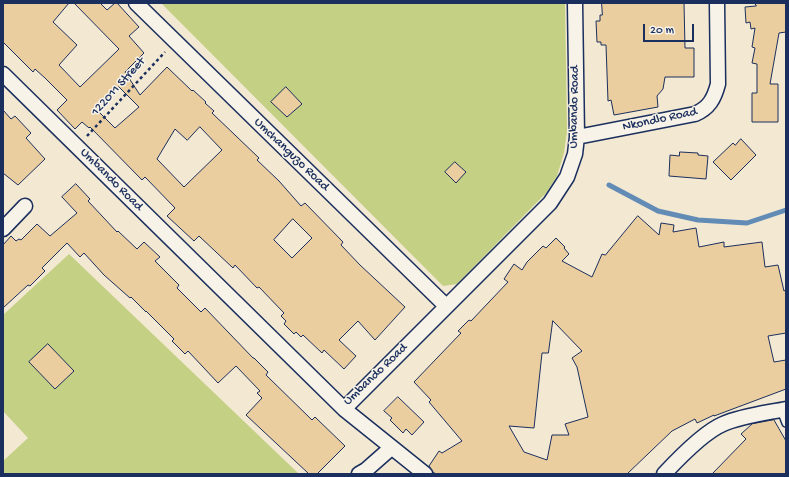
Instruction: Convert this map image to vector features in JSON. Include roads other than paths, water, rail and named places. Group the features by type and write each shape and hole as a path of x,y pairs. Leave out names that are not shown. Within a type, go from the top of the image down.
{"street":[{"name":"Umchanguzo Road","path":"136,3 446,306"},
{"name":"Umbando Road","path":"3,74 344,409 550,203 567,177 574,154 577,137 575,3"},
{"name":"Nkondlo Road","path":"577,137 695,114 702,111 710,104 716,90 718,71 717,3"},
{"path":"3,229 26,206"},
{"path":"344,409 425,474"},
{"path":"664,474 679,457 703,437 722,424 756,415 784,414"},
{"path":"359,474 366,470 391,448"}],"waterway":[{"path":"609,185 658,211 698,220 747,223 786,210"}]}
